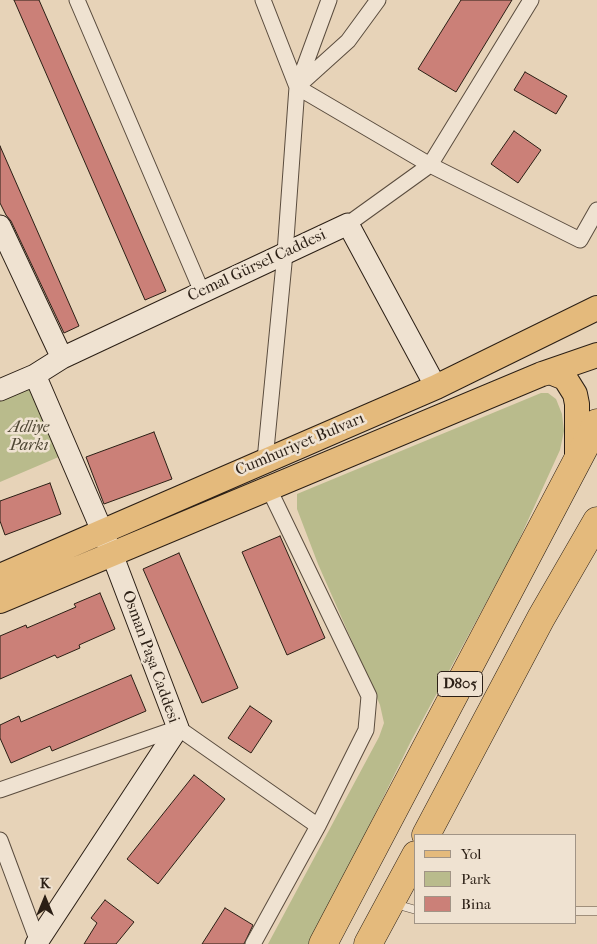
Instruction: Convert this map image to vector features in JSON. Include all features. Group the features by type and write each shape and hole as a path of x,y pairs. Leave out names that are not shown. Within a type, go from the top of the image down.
{"highway":[{"name":"D805","path":"323,944 597,423"},
{"name":"D805","path":"427,834 542,618 597,521"},
{"path":"368,944 403,906 414,863"}],"main road":[{"name":"Cemal Gürsel Caddesi","path":"0,390 35,375 62,358 348,224"},
{"path":"348,224 436,387"},
{"path":"0,226 62,358"},
{"name":"Cumhuriyet Bulvarı","path":"0,576 436,387 597,308"},
{"name":"Cumhuriyet Bulvarı","path":"0,601 268,487 542,374 597,355"},
{"path":"542,374 550,372 565,378 575,394 577,404 577,461"},
{"name":"Osman Paşa Caddesi","path":"35,375 112,554 178,728 37,943"}],"street":[{"path":"77,0 202,292"},
{"path":"263,0 297,87 430,165 580,240 597,210"},
{"path":"264,460 286,253 297,87 330,0"},
{"path":"297,87 348,41 378,0"},
{"path":"348,224 430,165 531,0"},
{"path":"253,944 318,826 366,730 369,696 268,487"},
{"path":"0,790 178,728 318,826"},
{"path":"0,840 37,943"}],"lane":[{"path":"577,911 597,911"}],"green space":[{"name":"Adliye Parkı","path":"35,375 68,453 0,482 0,390"},
{"path":"541,393 548,393 556,399 562,414 564,431 560,450 514,551 411,741 311,944 268,944 379,737 384,723 380,705 318,564 297,509 297,494"}],"building":[{"path":"14,0 39,0 166,291 145,300"},
{"path":"461,0 512,0 456,92 418,69"},
{"path":"525,72 567,96 556,114 514,90"},
{"path":"514,131 541,150 518,183 491,164"},
{"path":"0,146 79,326 64,333 11,221 0,203"},
{"path":"154,432 172,479 104,504 86,457"},
{"path":"50,483 61,514 5,535 0,521 0,501"},
{"path":"280,536 325,638 287,655 242,552"},
{"path":"179,553 238,688 202,703 143,569"},
{"path":"100,593 115,629 79,645 80,648 57,658 55,655 0,679 0,636 26,625 27,628 76,607 74,604"},
{"path":"131,675 146,711 52,751 50,746 11,763 0,738 0,725 19,716 21,722"},
{"path":"250,706 272,721 251,753 228,738"},
{"path":"194,775 225,799 158,884 127,859"},
{"path":"105,900 134,922 116,944 84,944 97,923 91,918"},
{"path":"225,908 253,925 244,944 202,944"}]}
